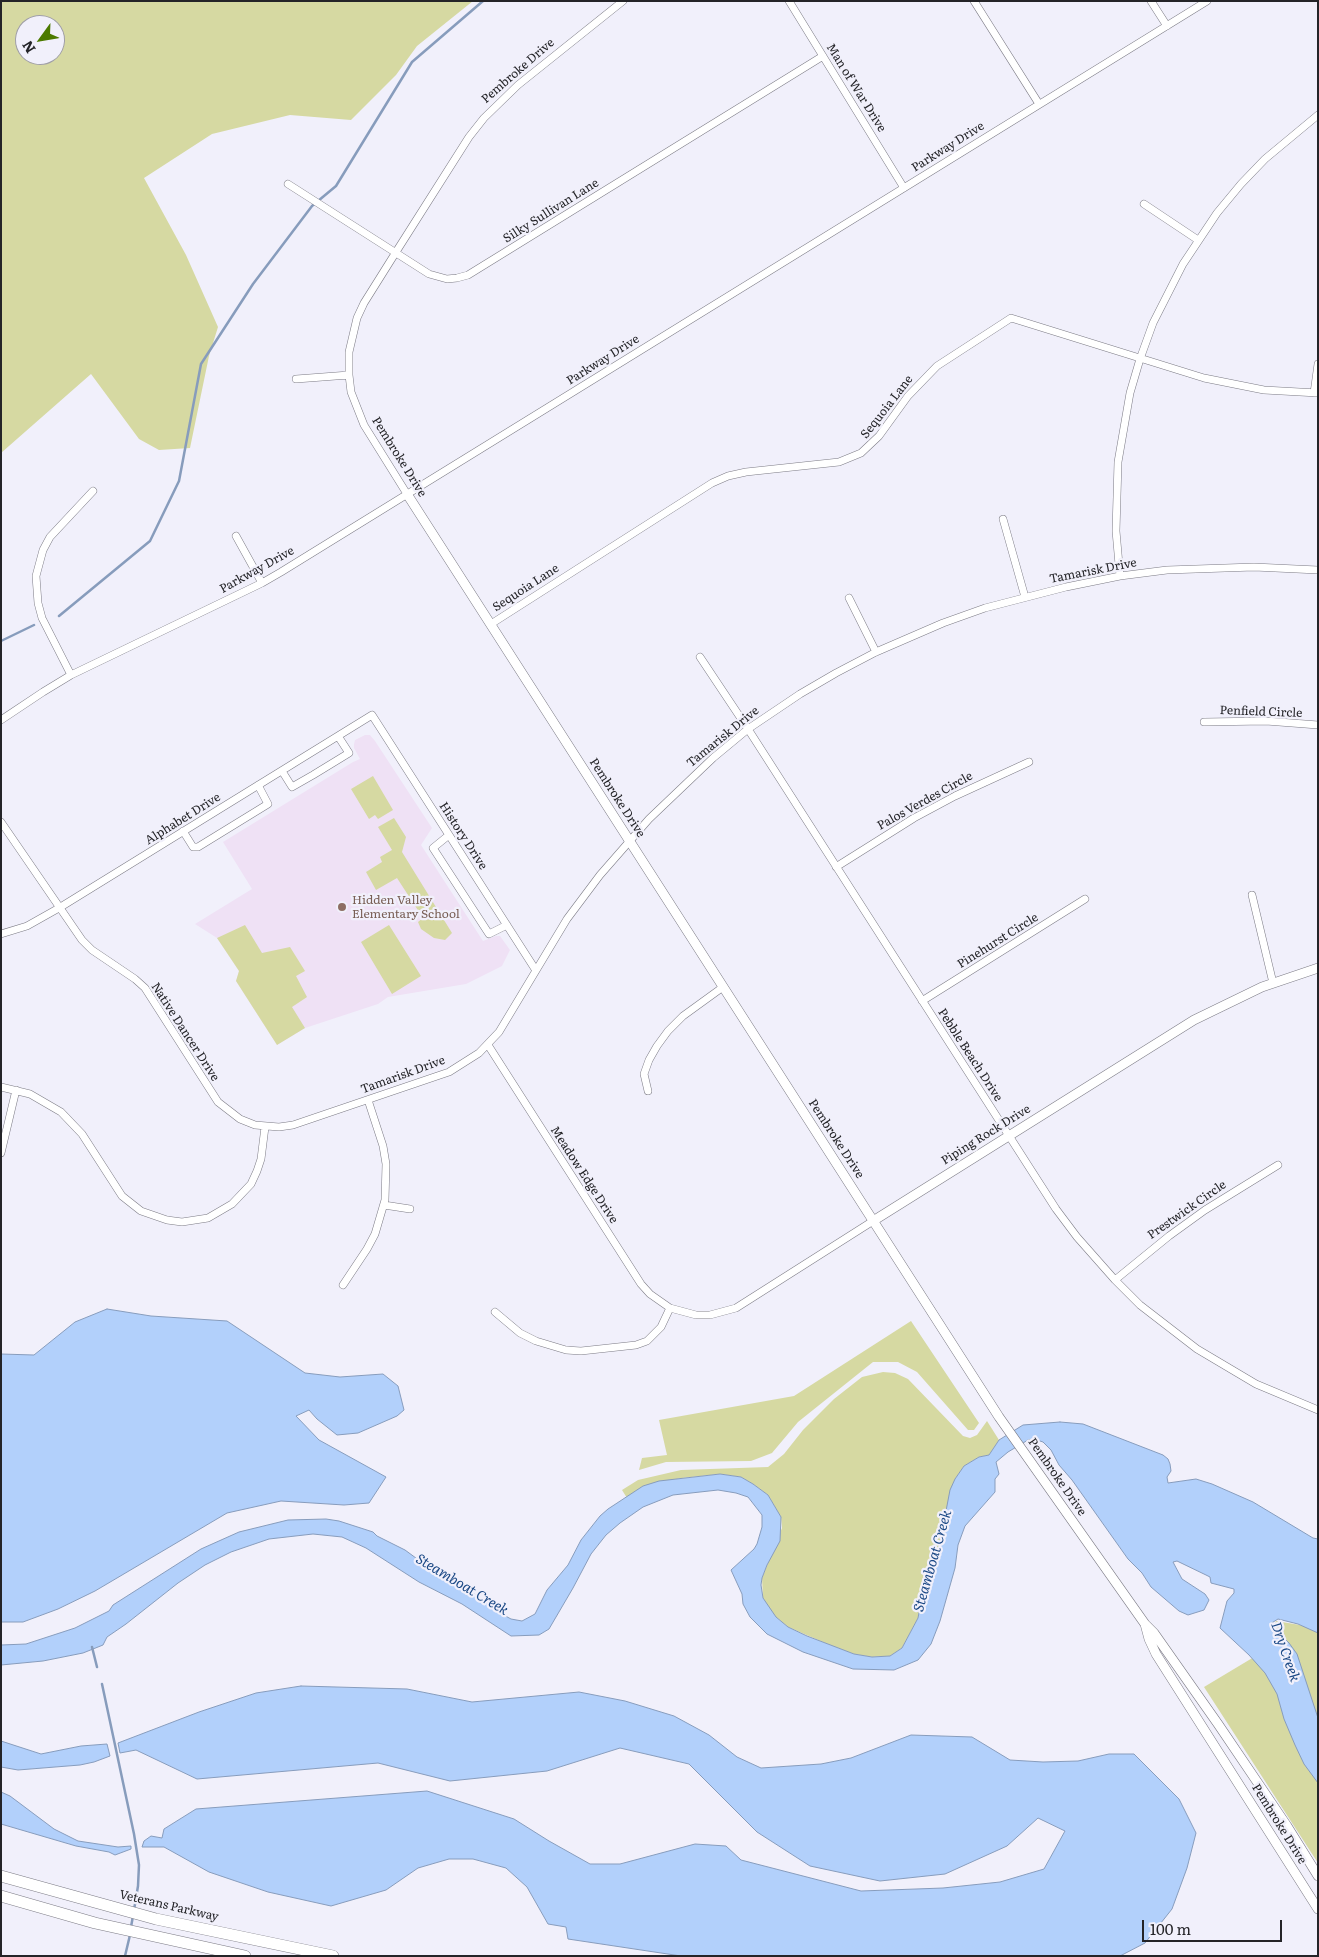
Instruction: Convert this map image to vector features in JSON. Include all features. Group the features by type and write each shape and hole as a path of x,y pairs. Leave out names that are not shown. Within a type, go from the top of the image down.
{"main road":[{"name":"Veterans Parkway","path":"1,1876 156,1918 333,1956"},
{"path":"1,1896 95,1923 245,1956"}],"street":[{"name":"Pembroke Drive","path":"623,1 518,85 484,118 469,137 364,303 357,318 349,352 349,374 356,409 407,494 1000,1418 1244,1761 1318,1876"},
{"name":"Man of War Drive","path":"789,1 904,188"},
{"path":"974,1 1040,104"},
{"path":"1152,1 1167,26"},
{"name":"Parkway Drive","path":"1,720 71,675 262,583 1207,1"},
{"name":"Silky Sullivan Lane","path":"288,184 438,277 457,278 468,275 823,56"},
{"path":"1120,576 1116,531 1118,462 1123,428 1140,359 1168,292 1198,240 1241,184 1283,143 1318,115"},
{"path":"1144,204 1198,240"},
{"name":"Sequoia Lane","path":"491,624 712,483 728,476 746,472 839,462 862,453 879,436 912,390 937,366 1011,318 1204,378 1264,390 1316,393"},
{"path":"1316,393 1318,364"},
{"path":"296,379 349,374"},
{"path":"71,675 42,618 38,604 36,576 41,556 50,537 93,491"},
{"path":"1003,518 1025,597"},
{"path":"236,536 262,583"},
{"name":"Tamarisk Drive","path":"265,1127 293,1126 449,1072 465,1064 488,1045 505,1022 566,918 630,841 680,788 748,729 800,694 876,652 943,623 1025,597 1120,576 1213,567 1254,566 1318,570"},
{"path":"849,598 876,652"},
{"name":"Pebble Beach Drive","path":"700,657 1008,1136 1077,1238 1115,1280 1154,1316 1197,1349 1256,1384 1318,1410"},
{"name":"Alphabet Drive","path":"1,934 27,926 59,908 372,715"},
{"name":"History Drive","path":"372,715 535,969"},
{"name":"Penfield Circle","path":"1204,722 1266,721 1318,725"},
{"path":"282,771 292,787 349,753 338,736"},
{"name":"Palos Verdes Circle","path":"836,867 914,818 955,796 1029,762"},
{"path":"183,832 193,847 198,847 268,804 258,785"},
{"name":"Native Dancer Drive","path":"1,822 82,940 92,950 145,988 218,1102 240,1119 265,1127"},
{"path":"449,835 434,848 489,934 506,925"},
{"path":"1252,895 1274,983"},
{"name":"Pinehurst Circle","path":"922,1001 1085,900"},
{"name":"Piping Rock Drive","path":"670,1308 696,1315 717,1314 736,1308 1194,1020 1229,1002 1274,983 1318,968"},
{"path":"648,1091 644,1074 657,1046 668,1031 683,1016 724,987"},
{"name":"Meadow Edge Drive","path":"488,1045 641,1284 650,1294 670,1308"},
{"path":"1,1087 41,1099 61,1112 82,1134 122,1196 141,1211 167,1220 182,1222 201,1219 221,1212 232,1204 251,1184 257,1171 261,1159 265,1127"},
{"path":"1,1153 16,1090"},
{"path":"343,1285 367,1250 375,1234 384,1205 387,1182 386,1164 383,1146 368,1100"},
{"name":"Prestwick Circle","path":"1115,1280 1168,1236 1205,1210 1278,1165"},
{"path":"384,1205 410,1209"},
{"path":"495,1312 520,1333 536,1341 566,1350 581,1351 636,1345 646,1341 661,1327 670,1308"},
{"name":"Pembroke Drive","path":"1145,1624 1156,1654 1318,1909"}],"shaded area":[{"name":"Hidden Valley Elementary School","path":"365,735 370,735 375,741 432,828 421,845 483,941 500,936 510,950 502,966 466,984 388,997 378,1004 305,1028 277,1045 236,981 239,971 217,938 195,924 252,889 223,842 360,759 354,744 355,740"}],"green space":[{"path":"1,1 473,1 417,46 396,75 351,120 290,115 212,134 144,178 186,255 218,327 209,356 190,448 159,450 139,439 91,374 1,453"},
{"path":"373,776 393,810 378,819 375,815 369,819 351,789"},
{"path":"394,818 406,837 402,852 452,933 445,940 434,938 421,929 418,922 423,918 397,878 376,890 366,872 382,862 380,857 392,850 378,827"},
{"path":"245,925 262,953 290,947 305,971 296,976 307,997 292,1007 305,1028 277,1045 236,981 239,971 217,938"},
{"path":"389,925 421,976 392,994 361,942"},
{"path":"911,1321 979,1423 974,1430 968,1430 917,1372 898,1362 873,1362 798,1422 772,1453 751,1461 666,1462 639,1470 642,1458 667,1455 659,1420 794,1396"},
{"path":"883,1372 895,1373 908,1379 963,1436 970,1438 977,1435 987,1421 999,1440 989,1455 979,1457 964,1466 955,1479 936,1563 924,1586 918,1618 902,1648 890,1656 872,1657 854,1654 832,1646 788,1627 767,1607 763,1598 762,1578 782,1528 781,1517 768,1495 753,1484 741,1477 720,1474 682,1478 643,1486 627,1498 622,1490 638,1480 681,1470 768,1467 784,1454 803,1430 834,1399 862,1377"},
{"path":"1276,1621 1318,1628 1318,1863 1204,1687 1259,1654"}],"water":[{"path":"107,1309 151,1316 227,1321 305,1373 340,1377 383,1374 398,1386 404,1410 397,1416 358,1433 337,1435 309,1410 296,1416 319,1440 386,1477 369,1503 344,1505 281,1501 227,1513 95,1591 58,1609 23,1622 1,1622 1,1354 34,1355 75,1322"},
{"name":"Dry Creek","path":"1060,1422 1083,1424 1163,1455 1170,1464 1171,1471 1167,1477 1168,1483 1196,1479 1212,1484 1253,1502 1313,1538 1318,1539 1318,1633 1298,1624 1278,1619 1270,1624 1297,1654 1318,1718 1318,1783 1304,1764 1284,1719 1277,1694 1265,1673 1220,1628 1227,1601 1234,1593 1234,1589 1211,1583 1210,1577 1177,1561 1173,1562 1182,1579 1205,1594 1209,1600 1204,1610 1188,1615 1179,1611 1151,1587 1142,1573 1128,1559 1072,1480 1059,1465 1051,1450 1043,1442 1034,1439 1028,1440 1008,1452 996,1462 999,1474 995,1479 995,1492 965,1526 958,1545 955,1568 940,1621 931,1644 918,1660 894,1670 853,1669 803,1652 767,1634 750,1617 743,1604 742,1594 731,1570 757,1544 762,1527 762,1515 748,1497 718,1490 673,1495 643,1507 620,1523 606,1535 591,1554 549,1629 539,1635 511,1636 462,1604 419,1582 366,1548 342,1537 313,1534 269,1539 231,1552 205,1565 107,1637 103,1645 83,1653 43,1661 1,1665 1,1645 26,1644 75,1628 109,1611 113,1605 201,1549 239,1532 288,1520 326,1519 339,1521 373,1532 473,1593 500,1613 511,1619 522,1621 535,1614 547,1590 568,1565 581,1540 608,1509 643,1486 659,1481 720,1474 741,1477 753,1484 768,1495 781,1517 780,1541 767,1565 761,1585 763,1598 776,1617 788,1627 854,1654 872,1657 890,1656 902,1648 918,1618 924,1586 936,1563 950,1490 964,1466 979,1457 989,1455 999,1440 1023,1425"},
{"path":"301,1686 407,1689 472,1702 579,1692 625,1701 674,1716 709,1735 737,1757 761,1768 821,1764 851,1758 911,1735 972,1737 1010,1760 1043,1762 1078,1761 1109,1754 1134,1754 1179,1799 1196,1833 1187,1868 1172,1909 1145,1943 1120,1956 681,1956 568,1939 566,1927 548,1924 527,1887 506,1868 473,1859 449,1859 418,1868 386,1890 331,1906 268,1892 209,1872 164,1847 142,1847 144,1841 151,1836 162,1838 164,1829 196,1809 427,1791 514,1819 590,1864 620,1864 695,1844 726,1846 741,1860 861,1891 943,1888 1000,1882 1044,1869 1065,1831 1038,1818 1007,1846 945,1874 880,1881 810,1866 757,1832 689,1764 620,1748 547,1771 450,1781 378,1763 197,1779 136,1750 120,1753 118,1743 199,1712 256,1693"},
{"path":"1,1741 41,1754 81,1746 107,1744 110,1756 80,1765 18,1770 1,1767"},
{"path":"1,1792 10,1796 54,1829 78,1841 118,1847 131,1846 131,1849 115,1855 109,1852 76,1846 1,1824"}],"waterway":[{"path":"59,616 150,541 179,481 201,364 253,284 312,206 336,186 412,62 483,1"},
{"path":"1,641 34,625"},
{"path":"92,1647 97,1667"},
{"path":"102,1684 139,1865 134,1910"},
{"path":"131,1927 133,1916"},
{"path":"125,1956 130,1935"}],"place":[{"name":"Hidden Valley Elementary School","path":"342,907"}],"water label":[{"name":"Steamboat Creek","path":"933,1561"},
{"name":"Steamboat Creek","path":"462,1585"}]}
